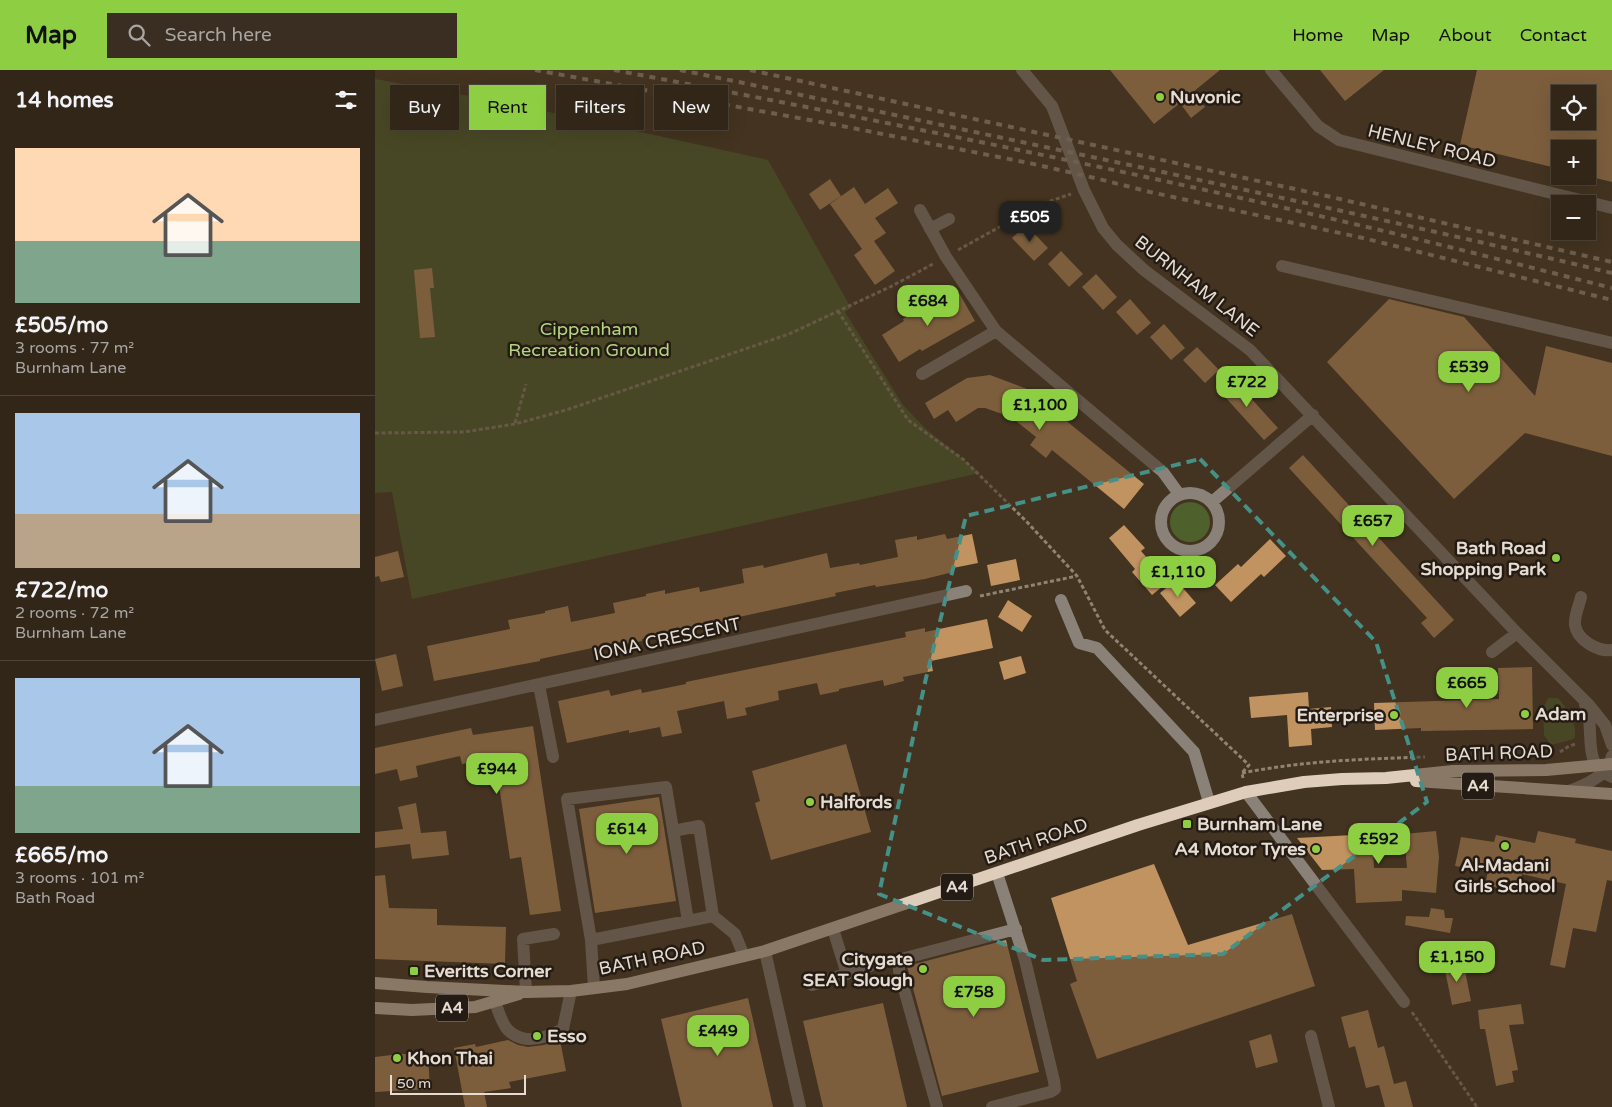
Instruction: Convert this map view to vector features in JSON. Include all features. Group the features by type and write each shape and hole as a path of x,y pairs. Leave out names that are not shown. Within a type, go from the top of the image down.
{"main road":[{"name":"BATH ROAD","path":"375,983 526,992 571,991 627,984 765,951 1209,802 1246,792 1305,782 1342,779 1386,778 1453,772 1607,767"},
{"name":"BATH ROAD","path":"1386,778 1612,794"},
{"name":"BATH ROAD","path":"375,1008 412,1010 475,1007 526,992"}],"street":[{"name":"BURNHAM LANE","path":"1022,70 1052,106 1084,190 1103,228 1117,245 1144,270 1250,350 1517,633 1580,695 1605,725 1612,745"},
{"name":"HENLEY ROAD","path":"1271,70 1318,126 1339,140 1612,208"},
{"path":"920,210 946,257 996,331 1163,472 1179,494"},
{"path":"930,229 949,219"},
{"path":"1282,266 1612,342"},
{"path":"922,374 996,331"},
{"path":"1212,502 1313,415"},
{"path":"1191,492 1202,495 1212,502 1218,512 1219,523 1216,534 1209,544 1199,549 1188,551 1177,548 1168,542 1162,532 1160,521 1163,510 1169,500 1179,494 1191,492"},
{"name":"IONA CRESCENT","path":"375,720 966,591"},
{"path":"1581,597 1575,619 1579,634 1598,649 1612,650"},
{"path":"1061,600 1079,643 1097,648 1194,752 1209,802"},
{"path":"1493,652 1517,633"},
{"path":"539,685 553,757"},
{"path":"1569,791 1582,786 1607,767 1591,743 1589,719 1580,695"},
{"path":"1568,768 1579,762 1591,743"},
{"path":"594,988 591,940 567,799 666,787 688,921"},
{"path":"1246,792 1404,1002"},
{"path":"673,830 699,826 713,916 735,934 744,956"},
{"path":"992,1107 1050,1092 1055,1089 1050,1062 1016,929 997,874"},
{"path":"591,940 713,916"},
{"path":"833,929 847,974"},
{"path":"937,1107 899,971 899,962 905,958 1016,929"},
{"path":"526,992 523,939 554,934"},
{"path":"765,951 800,1107"},
{"path":"811,986 870,966"},
{"path":"495,1002 507,1030 526,1040 548,1037 563,1029 571,991"},
{"path":"1311,1036 1329,1107"}],"path":[{"path":"375,433 465,432 515,424 566,410 789,334 890,287 1041,204 1084,190"},
{"path":"838,311 908,420 964,460 1027,522 1077,576 1105,630 1249,765 1242,773 1246,792"},
{"path":"515,424 526,384"},
{"path":"966,591 1077,576"},
{"path":"1404,1002 1477,1107"}],"highlighted area":[{"path":"1200,459 1376,642 1427,802 1223,954 1043,960 879,894 926,678 966,516"}],"green space":[{"name":"Cippenham Recreation Ground","path":"375,79 408,85 390,85 390,130 459,130 459,94 469,96 469,130 546,130 546,111 556,114 556,130 631,130 768,160 851,308 845,312 903,405 926,429 980,473 412,599 392,492 375,493"},
{"path":"1190,502 1204,508 1210,522 1204,536 1190,542 1176,536 1170,522 1176,508"},
{"path":"1548,698 1558,698 1568,712 1574,723 1574,739 1551,745 1544,735 1543,709"}],"building":[{"name":"Nuvonic","path":"1110,70 1220,70 1193,92 1205,107 1191,118 1180,103 1154,124"},
{"path":"1320,70 1384,70 1345,101"},
{"path":"1477,70 1612,70 1612,182 1596,178 1596,140 1551,140 1551,167 1460,145"},
{"path":"830,179 841,196 820,210 809,194"},
{"path":"854,187 865,204 888,188 898,203 875,218 886,233 874,241 895,271 875,285 854,255 862,249 830,204"},
{"path":"1026,225 1048,248 1034,261 1012,238"},
{"path":"1061,251 1083,274 1069,287 1048,264"},
{"path":"432,268 434,288 430,288 435,337 420,338 414,270"},
{"path":"1096,274 1117,297 1103,310 1082,287"},
{"path":"959,293 975,321 899,362 882,335 917,311 937,301 939,304"},
{"path":"1130,299 1151,323 1137,335 1116,312"},
{"path":"1389,299 1464,317 1535,396 1546,346 1612,363 1612,456 1525,433 1454,499 1327,362"},
{"path":"1164,324 1185,348 1171,360 1150,337"},
{"path":"1197,347 1219,370 1205,383 1183,360"},
{"path":"990,375 1027,389 1144,484 1124,509 1052,450 1046,458 1030,445 1036,437 1011,417 985,408 978,408 956,422 948,410 934,419 925,403 967,378"},
{"path":"1230,375 1278,428 1264,440 1217,388"},
{"path":"1303,455 1454,620 1434,638 1421,623 1427,618 1289,468"},
{"path":"1124,525 1145,548 1141,551 1168,582 1152,595 1132,572 1135,569 1109,538"},
{"path":"945,534 947,539 972,534 978,563 953,568 953,572 925,579 876,587 875,585 835,593 836,596 739,617 740,620 642,639 642,641 621,645 621,642 540,659 540,661 434,681 427,646 510,629 508,620 545,613 545,611 568,606 571,622 615,613 613,603 646,596 646,594 665,590 665,594 699,587 700,592 744,583 742,569 763,565 764,568 827,553 830,568 859,563 860,565 898,557 895,540 917,536 917,540"},
{"path":"1270,539 1286,556 1264,577 1261,574 1231,602 1215,585 1238,564 1241,567"},
{"path":"398,551 404,577 381,582 379,576 375,577 375,557"},
{"path":"1016,559 1020,580 991,586 987,565"},
{"path":"1176,580 1196,603 1180,617 1160,593"},
{"path":"1008,600 1032,616 1022,632 998,617"},
{"path":"987,619 993,648 931,661 933,671 903,677 904,681 884,686 883,680 820,695 817,683 778,691 779,700 745,708 747,715 727,719 724,701 677,711 682,733 662,737 660,727 629,733 629,730 567,743 558,701 609,690 611,696 641,689 642,693 686,684 686,682 906,637 905,632 925,628 925,632"},
{"path":"396,654 403,686 382,691 375,659"},
{"path":"1021,656 1026,673 1004,680 999,662"},
{"path":"1532,667 1533,729 1421,731 1421,728 1375,730 1374,703 1499,699 1498,668"},
{"path":"1308,692 1309,709 1331,707 1332,727 1311,729 1312,745 1289,747 1287,715 1251,718 1249,697"},
{"path":"533,726 561,911 530,915 521,857 510,859 495,758 462,764 460,756 416,766 418,777 400,781 397,769 375,774 375,748 471,728 473,735"},
{"name":"Halfords","path":"846,744 871,832 771,860 755,803 760,801 752,771"},
{"path":"659,797 676,901 595,913 579,809"},
{"path":"416,803 421,833 446,831 449,855 412,859 410,844 375,848 375,832 403,829 398,807"},
{"path":"1436,831 1439,857 1436,893 1402,890 1402,901 1356,903 1354,869 1322,870 1297,838 1372,834 1374,868 1407,868 1404,834"},
{"path":"1538,831 1576,839 1575,843 1612,851 1612,881 1607,880 1596,932 1573,928 1565,968 1550,965 1566,884 1522,874 1518,892 1485,885 1488,871 1455,866 1461,837 1494,842 1496,835 1535,843"},
{"path":"1154,864 1188,945 1292,914 1315,986 1097,1059 1070,984 1077,981 1051,898"},
{"path":"385,875 389,908 437,909 437,925 506,927 505,964 375,959 375,876"},
{"path":"1431,908 1444,910 1445,918 1453,918 1450,933 1405,925 1406,916 1429,917"},
{"path":"1006,940 1039,1072 942,1096 907,966"},
{"path":"1463,961 1471,1001 1452,1005 1444,965"},
{"path":"748,998 773,1107 682,1107 661,1019"},
{"path":"883,1003 907,1107 823,1107 803,1021"},
{"path":"1521,1004 1524,1024 1509,1025 1518,1070 1512,1071 1514,1082 1496,1086 1485,1029 1480,1029 1478,1010"},
{"path":"1368,1010 1378,1048 1384,1046 1394,1084 1406,1081 1413,1107 1385,1107 1379,1085 1366,1088 1355,1046 1349,1048 1341,1017"},
{"path":"1271,1034 1278,1062 1256,1068 1249,1041"},
{"path":"508,1040 528,1047 560,1040 566,1071 509,1082 511,1088 484,1092 487,1107 465,1107 454,1048 475,1044 476,1047"},
{"path":"409,1054 409,1056 428,1055 430,1089 375,1092 375,1057"}],"railway":[{"path":"535,70 837,125 1029,163 1150,192 1363,238 1612,300"},
{"path":"614,70 808,107 1099,167 1388,232 1612,288"},
{"path":"680,70 1244,190 1612,273"},
{"path":"750,70 1327,196 1612,262"}],"place":[{"name":"Nuvonic","path":"1160,97"},
{"name":"Bath Road Shopping Park","path":"1556,558"},
{"name":"Adam","path":"1525,714"},
{"name":"Enterprise","path":"1394,715"},
{"name":"Halfords","path":"810,802"},
{"name":"Burnham Lane","path":"1187,824"},
{"name":"Al-Madani Girls School","path":"1505,846"},
{"name":"A4 Motor Tyres","path":"1316,849"},
{"name":"Citygate SEAT Slough","path":"923,969"},
{"name":"Everitts Corner","path":"414,971"},
{"name":"Esso","path":"537,1036"},
{"name":"Khon Thai","path":"397,1058"}]}
